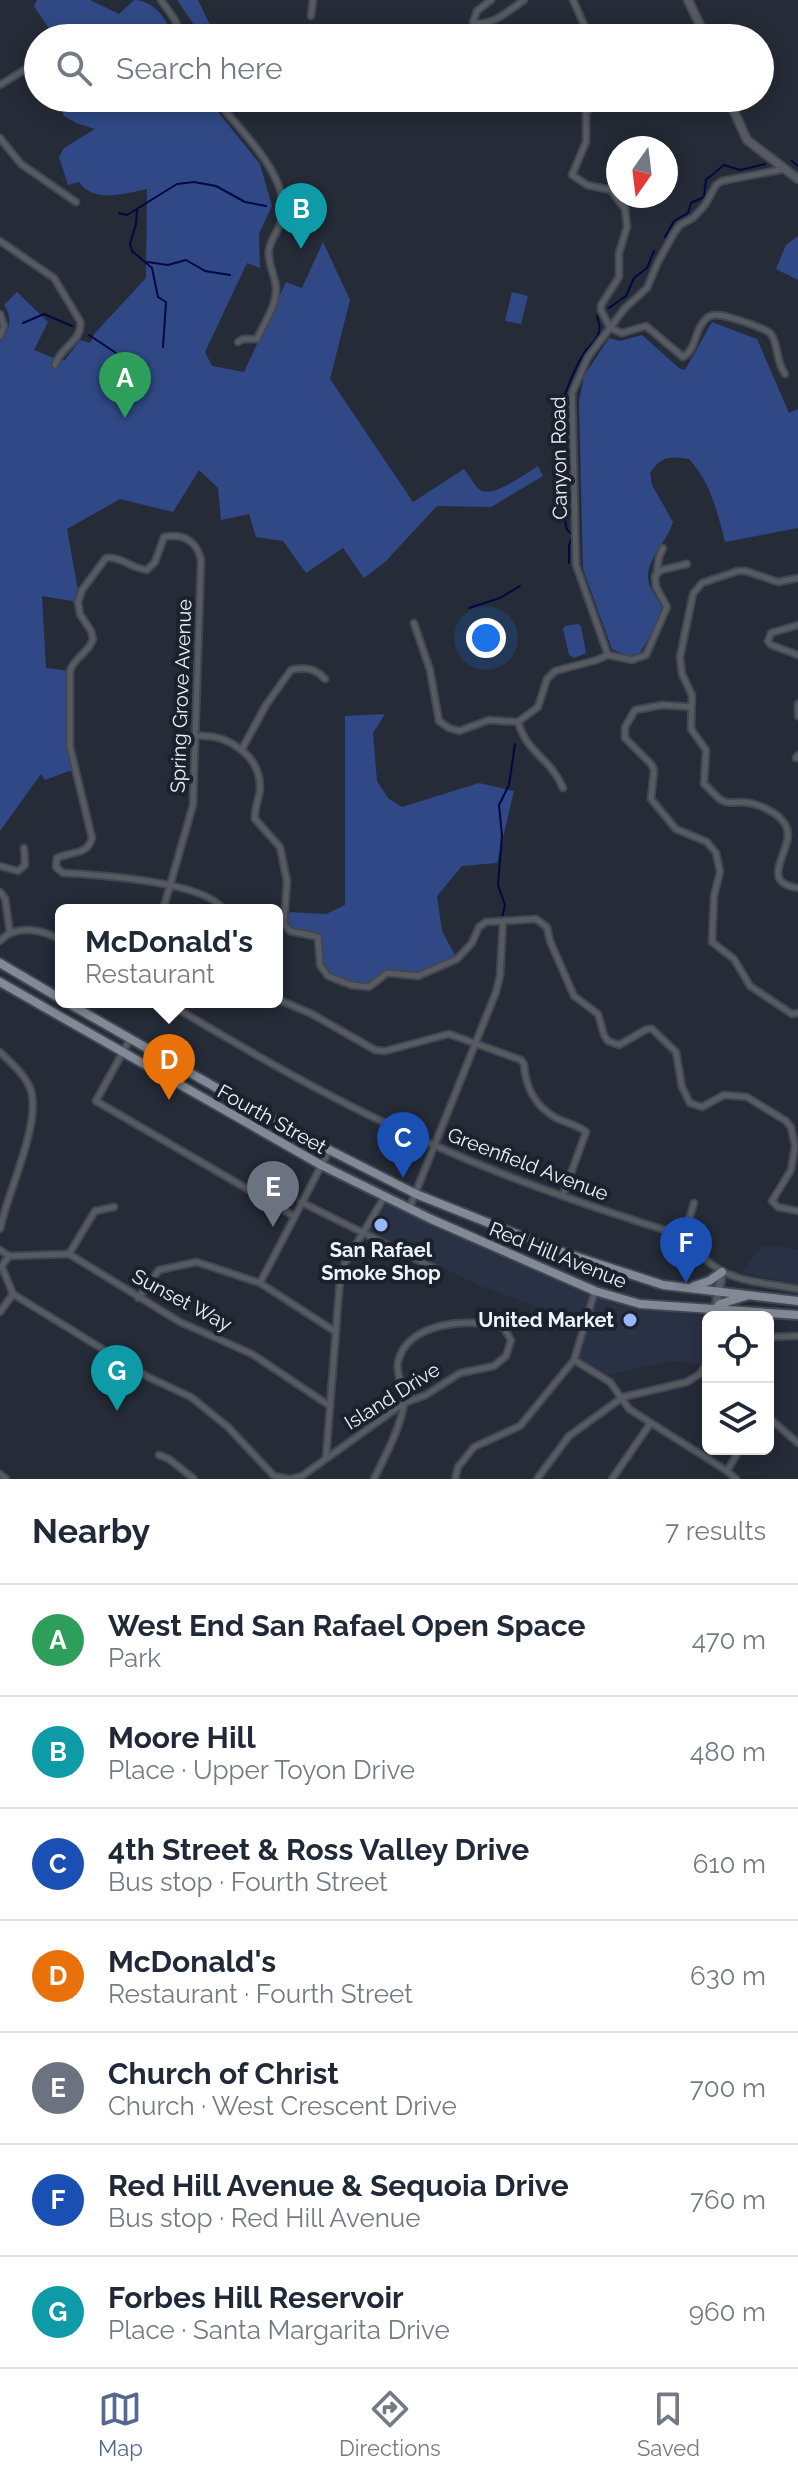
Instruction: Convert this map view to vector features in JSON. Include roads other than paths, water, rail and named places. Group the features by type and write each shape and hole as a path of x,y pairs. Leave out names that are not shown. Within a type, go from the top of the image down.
{"main road":[{"path":"0,963 55,995"},
{"name":"Fourth Street","path":"0,982 321,1165 450,1228"},
{"name":"Fourth Street","path":"76,1008 329,1151 456,1210"},
{"name":"Red Hill Avenue","path":"456,1210 559,1251 663,1285 798,1301"},
{"name":"Red Hill Avenue","path":"450,1228 595,1291 640,1304 702,1312"},
{"path":"690,1288 722,1272"},
{"path":"716,1311 720,1304 750,1295"},
{"name":"Red Hill Avenue","path":"774,1315 798,1315"}],"street":[{"path":"161,0 177,24"},
{"path":"311,16 313,0"},
{"path":"491,0 477,11 473,22 483,24 505,14 524,0"},
{"path":"573,0 584,24"},
{"path":"688,0 699,24"},
{"path":"0,85 24,70"},
{"path":"227,112 268,163 283,211 269,252 276,287 274,301 257,339 238,342"},
{"path":"586,112 586,142 572,175 587,185 611,190 625,209 627,227 619,253 619,277 601,305 610,328 622,333 646,326 683,357 692,349 704,320 711,315 724,316 767,330 774,339 778,363 785,374"},
{"path":"734,112 747,140 798,179"},
{"path":"0,138 21,164 76,202"},
{"name":"Canyon Road","path":"608,655 576,565 572,393 588,357 625,308 647,288 674,233 705,205 716,185 722,181 786,169"},
{"path":"0,241 54,278 80,321 80,335 61,351 55,365"},
{"path":"0,314 4,326 0,336"},
{"name":"Spring Grove Avenue","path":"165,904 172,887 193,805 200,574 198,549 193,542 172,536 164,537 155,562 147,570 111,557 102,561 82,590 78,602 80,614 93,635 91,646 74,660 70,671 70,752 92,838 89,848 60,856 56,867 63,873 134,878 172,887"},
{"path":"414,623 430,670 437,715 442,724 459,731 489,720 518,722 538,707 547,679 555,671 608,655 632,660 647,653 667,607 654,581 663,548"},
{"path":"657,572 687,564"},
{"path":"798,578 778,582 746,571 711,578 697,588 680,657 682,674 692,695 691,729 706,750 704,784 725,802 745,802 779,817 787,828 788,841 778,869 779,879 787,886 798,888"},
{"path":"798,625 771,633 768,641 798,655"},
{"path":"242,749 266,705 291,670 310,668 325,679"},
{"path":"798,704 798,716"},
{"path":"691,707 662,705 635,710 625,727 625,738 651,764 655,776 651,799 664,816 676,829 707,842 716,853 720,872 714,896 712,942 734,959 750,986 792,1014 798,1013"},
{"path":"518,722 527,744 548,761 563,788"},
{"path":"197,736 218,736 242,749 256,770 260,783 255,819 280,847 287,881 284,924 290,931 318,937 320,965 328,976 362,987 375,984 391,972 418,976 462,955 482,925 530,918 542,922 547,927 574,996 598,1014 608,1041 619,1045 652,1029 676,1052 682,1087 690,1103 702,1107 724,1095 747,1097 786,1121 791,1127 793,1159 787,1178 775,1192 772,1201 778,1207 798,1211"},
{"path":"0,866 18,871 25,865 24,848"},
{"path":"172,887 212,899 217,904"},
{"path":"0,892 5,898 10,933"},
{"path":"409,1209 499,985 503,921"},
{"path":"0,941 10,933 23,930 45,930 55,936"},
{"path":"283,1002 312,1014 369,1048 381,1051 442,1035 457,1035 521,1060 525,1081 538,1103 557,1118 585,1130 586,1137 563,1195"},
{"name":"Greenfield Avenue","path":"176,1008 314,1087 434,1146 563,1195 684,1236 698,1254 722,1272 749,1282 798,1289"},
{"path":"130,1039 96,1097 99,1105 294,1216"},
{"path":"0,1052 22,1075 32,1092 31,1117 21,1163 5,1203 0,1229"},
{"path":"260,1283 329,1151"},
{"path":"326,1458 340,1279 345,1263 385,1196"},
{"path":"301,1202 436,1269"},
{"path":"684,1236 694,1203"},
{"path":"0,1250 9,1256 69,1254 95,1211 114,1207"},
{"name":"Sunset Way","path":"69,1254 180,1322 252,1354 330,1406"},
{"path":"9,1256 1,1267 13,1294 148,1377 191,1397 228,1427 274,1476 290,1479"},
{"path":"138,1298 159,1270 197,1262 260,1283 337,1332"},
{"path":"714,1311 722,1272"},
{"path":"455,1479 458,1467 474,1447 520,1426 574,1360 595,1291"},
{"path":"0,1312 13,1294"},
{"name":"Island Drive","path":"290,1479 302,1476 404,1403 426,1395 460,1373 494,1366 506,1356 511,1340 504,1328 489,1323 428,1327 402,1350 397,1364 404,1403"},
{"path":"774,1337 798,1336"},
{"path":"574,1360 610,1382 629,1409 736,1479"},
{"path":"537,1479 569,1436 623,1397 687,1382 702,1371"},
{"path":"374,1479 404,1403"},
{"path":"774,1422 798,1443"},
{"path":"612,1479 650,1424"},
{"path":"159,1455 194,1479"},
{"path":"727,1471 736,1455"},
{"path":"0,1474 6,1479"}],"waterway":[{"path":"792,161 798,166"},
{"path":"665,237 674,221 688,213 691,203 704,197 706,179 724,165 740,170 765,164"},
{"path":"119,213 127,215 177,184 194,182 216,186 245,202 266,206"},
{"path":"137,210 130,244 132,251 152,268 158,297 166,302 163,347"},
{"path":"609,308 626,296 634,278 647,268 654,251"},
{"path":"147,262 168,265 186,260 205,271 230,275"},
{"path":"23,323 44,314 72,326"},
{"path":"560,421 558,413 572,376 599,332 597,316"},
{"path":"89,335 116,353"},
{"path":"558,467 557,481 567,530 573,535 569,545 569,563"},
{"path":"469,608 500,598 520,586"},
{"path":"502,918 505,905 498,885 502,835 499,805 509,785 515,744"}],"place":[{"name":"Moore Hill","path":"301,249"},
{"name":"West End San Rafael Open Space","path":"125,418"},
{"name":"McDonald's","path":"169,1100"},
{"name":"4th Street & Ross Valley Drive","path":"403,1178"},
{"name":"San Rafael Smoke Shop","path":"381,1225"},
{"name":"Church of Christ","path":"273,1227"},
{"name":"Red Hill Avenue & Sequoia Drive","path":"686,1283"},
{"name":"United Market","path":"630,1320"},
{"name":"Forbes Hill Reservoir","path":"117,1411"}]}
